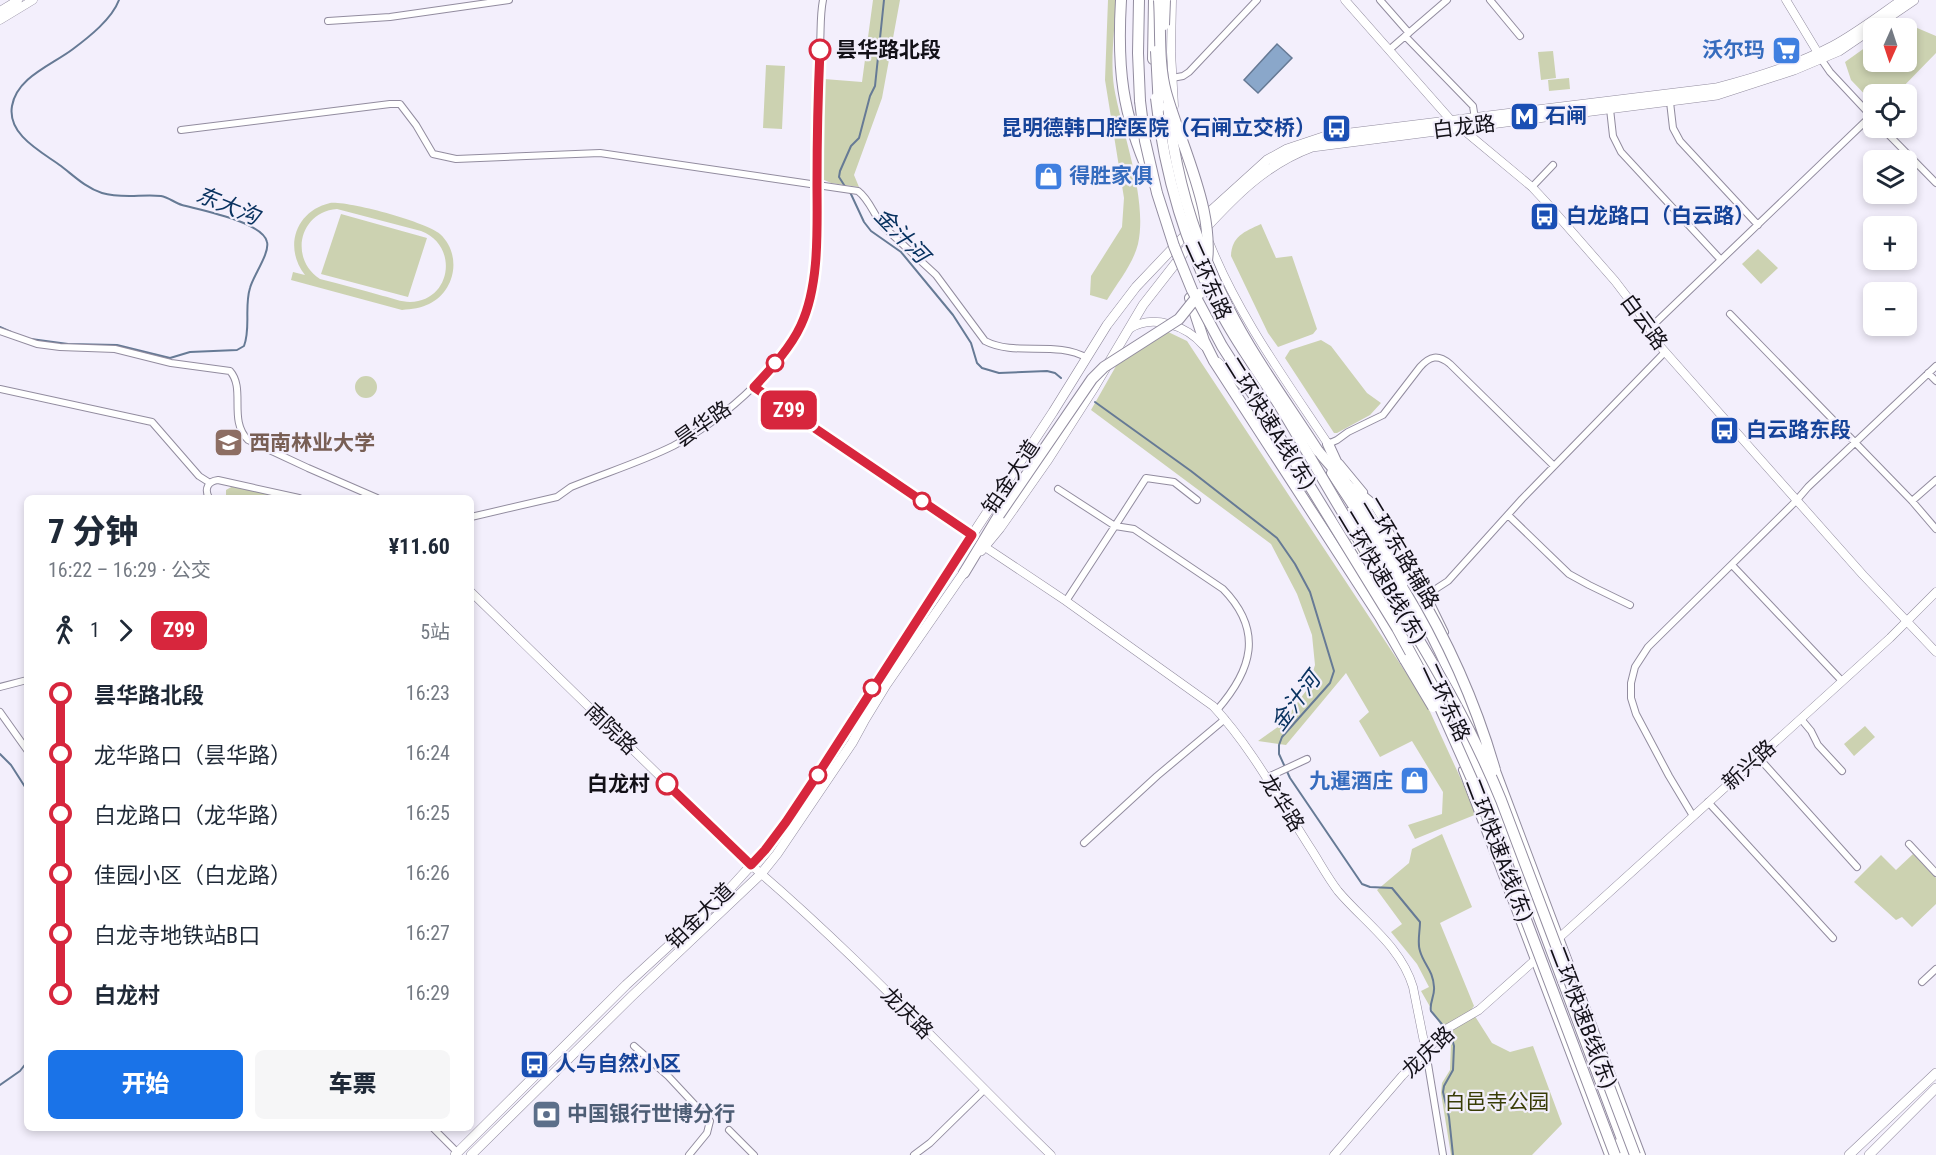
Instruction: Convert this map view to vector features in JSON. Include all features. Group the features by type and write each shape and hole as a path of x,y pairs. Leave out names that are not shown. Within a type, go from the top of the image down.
{"main road":[{"path":"1122,0 1121,80 1131,127 1156,190"},
{"name":"二环快速A线(东)","path":"1138,0 1138,74 1143,130 1157,193 1183,268 1219,341 1275,428 1415,659 1446,720 1478,792 1615,1155"},
{"path":"964,573 999,515 1092,379 1104,367 1179,319 1199,293 1208,263 1205,222 1188,154 1166,90 1161,62 1157,0"},
{"name":"二环东路","path":"1157,0 1156,72 1160,114 1171,177 1190,241 1212,295 1230,329 1319,450 1398,591 1428,665 1481,779 1620,1142 1631,1155"},
{"name":"二环快速B线(东)","path":"1157,0 1154,85 1161,137 1179,209 1202,273 1229,327 1282,410 1446,684 1476,743 1507,814 1631,1155"},
{"name":"二环东路","path":"1165,0 1168,113 1182,184 1198,238 1220,291 1237,324 1414,600 1450,670 1470,723 1497,809 1620,1142 1621,1155"},
{"name":"白龙路","path":"1098,340 1129,295 1174,246 1271,166 1290,155 1328,143 1456,124 1610,109 1717,95 1740,89 1819,57 1902,0"},
{"name":"白龙路","path":"1456,124 1475,119 1716,88 1738,83 1839,51 1914,0"},
{"name":"白龙路","path":"1115,349 1149,295 1203,224"},
{"path":"1179,257 1195,314 1210,353 1389,632 1456,746 1478,792"},
{"path":"1098,340 1102,336 1111,336 1115,341 1115,349"},
{"name":"铂金大道","path":"457,1154 626,986 723,895 765,850 843,736 1098,340"},
{"name":"铂金大道","path":"471,1155 631,997 761,874 777,854 852,743 870,711 964,573 1008,517 1047,461 1095,386 1115,349"},
{"path":"1319,450 1365,507 1412,582 1444,639 1470,697 1492,759 1507,814"},
{"path":"1346,483 1372,504"},
{"path":"1346,483 1357,512"},
{"path":"1392,610 1428,665"},
{"path":"861,706 865,711 870,711"},
{"path":"1850,1155 1936,1073"},
{"path":"1872,1154 1936,1088"}],"street":[{"path":"0,11 18,0"},
{"path":"0,20 33,0"},
{"path":"328,21 390,17 509,0"},
{"name":"昙华路","path":"474,516 557,497 571,487 670,447 711,422 754,387 767,374 796,334 802,324 813,281 818,221 817,184 823,0"},
{"name":"二环东路辅路","path":"1138,0 1139,104 1146,149 1156,190 1174,246 1207,319 1392,610 1416,671 1463,772 1608,1155"},
{"name":"二环东路辅路","path":"1172,0 1172,78 1176,122 1184,161 1203,224 1222,272 1319,450 1372,504 1428,594 1446,635 1642,1155"},
{"path":"1172,78 1189,72 1257,0"},
{"name":"白云路","path":"1345,0 1456,124 1532,187 1615,281 1665,352 1796,501 1936,652"},
{"path":"1380,0 1407,34 1473,106 1475,119"},
{"path":"1389,50 1446,0"},
{"path":"1490,0 1520,36"},
{"path":"1786,0 1819,57 1863,107"},
{"path":"1670,102 1673,128 1680,141 1758,225"},
{"path":"181,130 400,104 417,125 433,154 456,159 600,153 858,191 864,195 884,227 936,275 985,341 1016,348 1065,350 1087,358"},
{"path":"1610,109 1613,136 1621,152 1721,260"},
{"path":"1649,328 1863,126"},
{"path":"1892,138 1936,183"},
{"path":"1532,187 1552,165"},
{"path":"1730,314 1912,501 1936,529"},
{"path":"1126,332 1133,326 1143,323 1173,325 1193,334 1263,407"},
{"path":"0,331 37,344 69,348 115,349 171,363 230,371 236,382 238,423 248,440 370,495"},
{"path":"1428,594 1448,581 1554,466 1665,352"},
{"path":"1319,450 1348,432 1383,415 1420,367 1434,357 1443,358 1450,364 1554,466"},
{"path":"1693,816 1636,714 1631,698 1631,683 1635,667 1648,647 1808,487 1936,366"},
{"path":"1928,373 1936,381"},
{"path":"754,387 972,535"},
{"path":"0,389 152,422 199,476 210,483"},
{"path":"1066,601 1146,478 1174,482 1197,500"},
{"path":"207,495 206,491 210,483 215,480 286,495"},
{"path":"1912,501 1936,480"},
{"path":"1058,489 1115,526 1134,529 1223,589 1235,601 1243,613 1248,630 1246,663 1233,692 1217,710"},
{"path":"1508,515 1569,574 1630,605"},
{"name":"龙华路","path":"985,547 1066,601 1217,710 1225,719 1339,892 1401,960 1413,987 1443,1155"},
{"path":"1732,564 1842,681"},
{"name":"新兴路","path":"1560,937 1890,638 1936,592"},
{"name":"南院路","path":"474,595 761,874"},
{"path":"0,687 24,681"},
{"path":"0,712 24,746"},
{"path":"1801,718 1818,745 1842,771"},
{"path":"1084,843 1225,719"},
{"path":"1758,757 1857,867"},
{"path":"1266,778 1307,759"},
{"path":"1708,802 1833,938"},
{"path":"1909,844 1936,873"},
{"name":"龙庆路","path":"761,874 871,976 1051,1155"},
{"name":"龙庆路","path":"1334,1155 1445,1031 1479,1010 1534,960"},
{"path":"1922,982 1936,969"},
{"path":"634,1046 668,1076 710,1121 707,1133 689,1155"},
{"path":"914,1155 930,1143 984,1090"},
{"path":"729,1130 754,1155"},
{"path":"436,1131 457,1154"}],"green space":[{"path":"873,0 900,0 882,98 854,175 859,187 831,183 822,179 824,79 862,82"},
{"path":"1108,0 1116,0 1114,87 1137,187 1140,226 1133,259 1107,300 1090,295 1091,276 1122,227 1124,198 1105,80"},
{"path":"1917,28 1936,36 1936,53 1906,84 1863,84 1863,93 1851,80 1845,62 1863,49 1863,72 1917,72"},
{"path":"1553,51 1556,78 1541,80 1538,52"},
{"path":"766,65 785,66 782,129 763,128"},
{"path":"1569,78 1570,89 1549,91 1548,80"},
{"path":"330,203 353,205 404,218 440,234 447,242 453,262 453,272 445,290 429,304 402,310 291,280 293,272 305,275 298,264 295,253 296,232 301,222 318,207","holes":["337,209 421,231 433,238 441,248 446,271 442,283 435,292 424,299 410,302 400,301 320,279 310,270 304,260 302,249 307,227 314,218 324,212"]},
{"path":"341,214 427,238 408,297 321,274"},
{"path":"1261,224 1276,258 1292,256 1317,329 1313,334 1278,347 1268,333 1231,256 1236,239 1244,232"},
{"path":"1758,249 1778,268 1761,284 1742,264"},
{"path":"1164,330 1187,341 1426,703 1477,814 1415,839 1408,825 1442,814 1443,792 1412,741 1380,757 1359,721 1369,712 1346,673 1286,745 1258,741 1282,724 1308,688 1315,665 1312,635 1297,594 1271,544 1091,410 1120,359"},
{"path":"1321,340 1331,346 1367,393 1381,403 1370,415 1337,433 1334,433 1285,358 1290,350"},
{"path":"366,376 376,383 377,387 370,397 366,398 356,391 355,387 362,377"},
{"path":"233,486 273,495 226,495 226,490"},
{"path":"1865,726 1875,737 1854,756 1844,744"},
{"name":"白邑寺公园","path":"1442,834 1472,907 1440,923 1474,1006 1471,1010 1492,1043 1510,1052 1533,1046 1562,1124 1532,1155 1451,1155 1441,1093 1442,1083 1450,1070 1451,1043 1421,991 1429,987 1417,964 1391,932 1402,924 1377,890 1409,863 1412,849"},
{"path":"1913,854 1936,878 1936,904 1912,927 1902,917 1896,920 1854,882 1881,855 1896,870"}],"water":[{"path":"1277,44 1292,58 1258,93 1244,80"}],"waterway":[{"name":"东大沟","path":"31,339 68,344 117,345 170,358 190,352 237,350 244,346 246,339 248,295 267,247 263,235 255,228 243,223 182,205 164,197 117,196 96,191 36,149 15,126 12,106 21,87 28,79 93,33 106,21 119,0"},
{"name":"金汁河","path":"846,188 839,177 840,171 851,146 859,138 870,96 875,86 884,0"},
{"name":"金汁河","path":"850,192 864,222 871,231 901,252 953,315 971,343 977,363 982,368 999,373 1047,371 1061,378"},
{"name":"东大沟","path":"0,327 11,332"},
{"name":"金汁河","path":"1095,402 1191,471 1277,538 1295,564 1310,592 1334,671 1330,683 1282,737 1279,754 1290,778 1362,884 1370,887 1392,888 1420,922 1419,948 1432,976 1434,987 1431,1011 1451,1035 1454,1046 1453,1070 1443,1092 1449,1117 1453,1155"},
{"name":"东大沟","path":"0,754 11,765 24,785"},
{"name":"东大沟","path":"0,1085 24,1066"}],"bus line":[{"name":"Z99","path":"667,784 751,865 786,822 972,535 754,387 767,374 802,324 813,281 818,221 820,50"}],"place":[{"name":"昙华路北段","path":"820,50"},
{"name":"沃尔玛","path":"1786,50"},
{"name":"石闸","path":"1524,116"},
{"name":"昆明德韩口腔医院（石闸立交桥）","path":"1337,128"},
{"name":"得胜家俱","path":"1048,176"},
{"name":"白龙路口（白云路）","path":"1545,216"},
{"name":"白云路东段","path":"1725,430"},
{"name":"西南林业大学","path":"228,443"},
{"name":"九暹酒庄","path":"1414,781"},
{"name":"白龙村","path":"667,784"},
{"name":"人与自然小区","path":"534,1064"},
{"name":"中国银行世博分行","path":"546,1114"}]}
